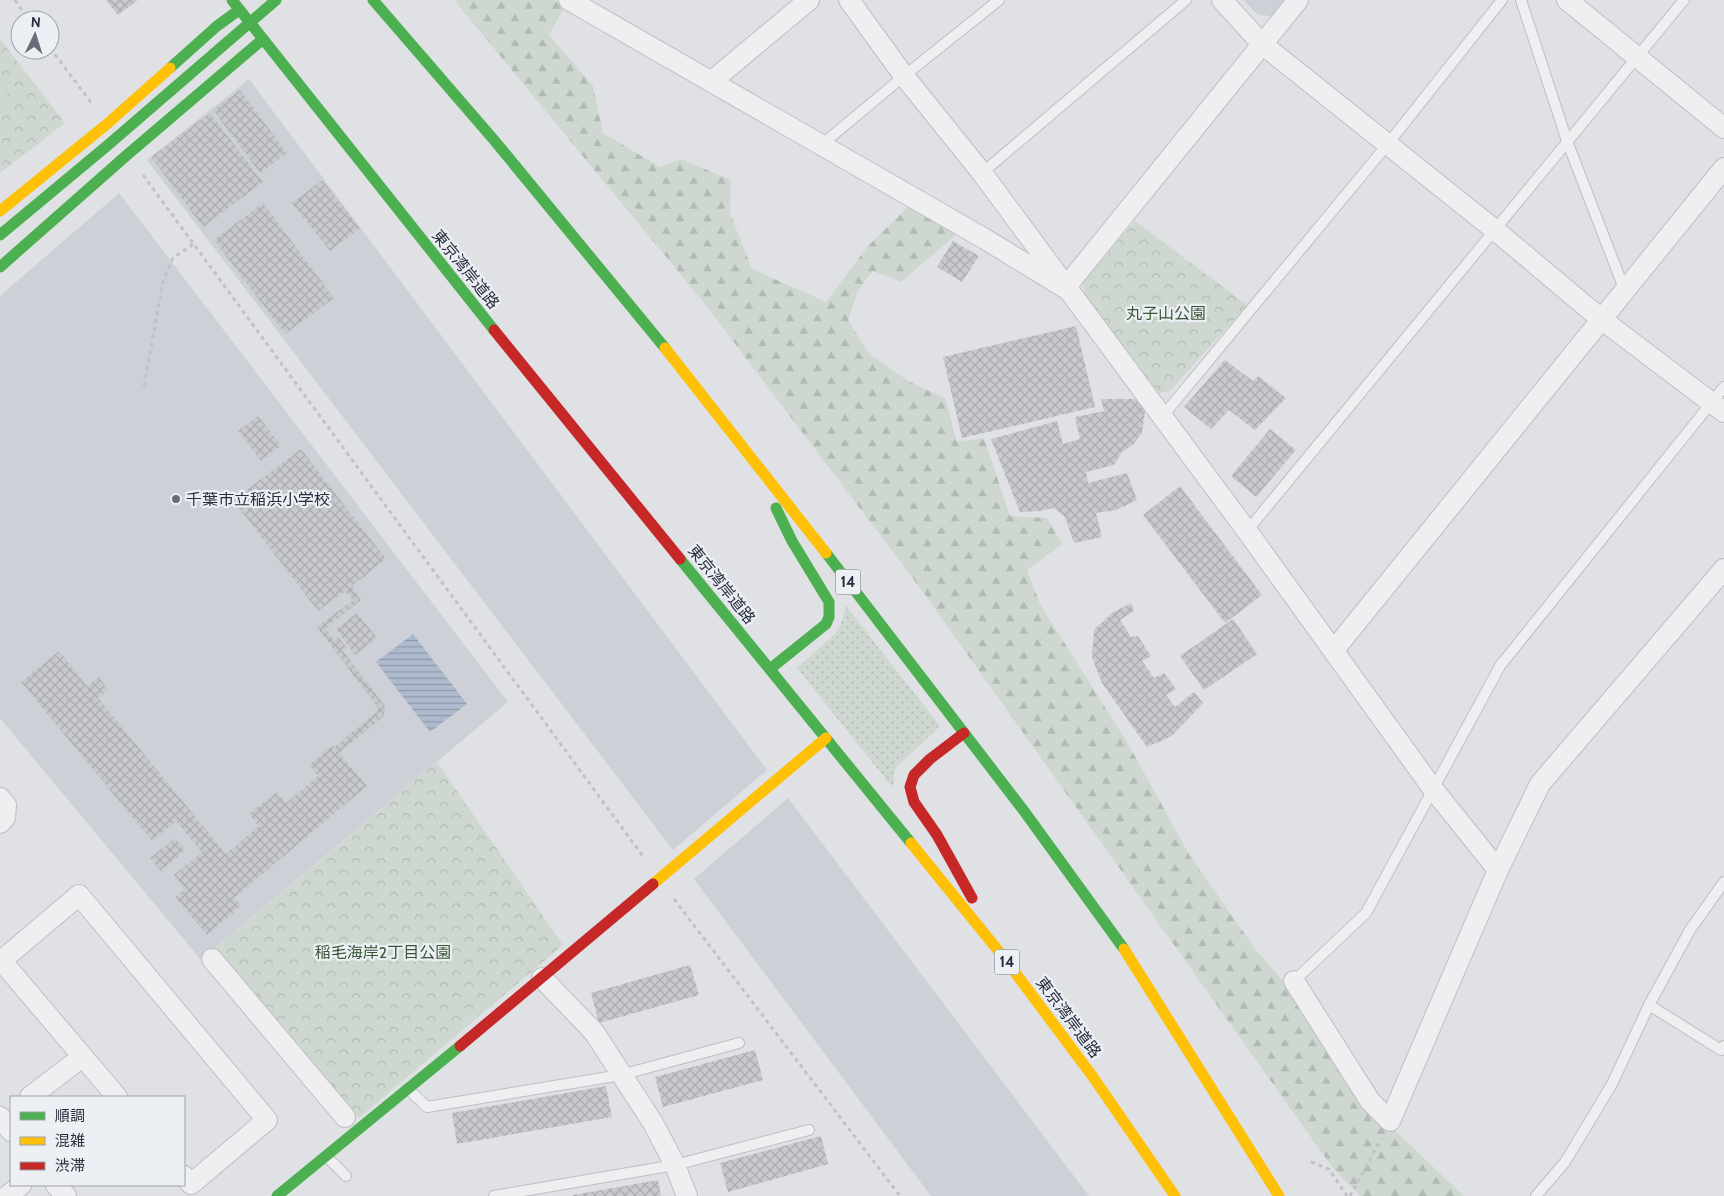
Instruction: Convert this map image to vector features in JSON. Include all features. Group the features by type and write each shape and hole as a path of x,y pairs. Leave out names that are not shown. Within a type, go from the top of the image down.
{"main road":[{"name":"東京湾岸道路","path":"232,0 426,246 1005,959 1094,1077 1175,1196"},
{"path":"0,235 276,0"},
{"name":"14","path":"373,0 494,140 665,348 964,733 1117,938 1280,1196"},
{"path":"0,211 107,124 218,26 239,10"},
{"path":"0,267 128,154 263,39"},
{"path":"753,460 792,541 825,594 830,609 826,624 770,669"},
{"path":"964,733 930,759 914,775 910,787 914,802 937,835 1005,959"},
{"path":"277,1196 542,978 826,738"}],"street":[{"path":"569,0 976,234 1065,288"},
{"path":"712,81 809,0"},
{"path":"849,0 904,76 982,172 1065,288 1334,650 1433,789 1498,870"},
{"path":"1222,0 1262,44 1495,230 1601,319 1720,401"},
{"path":"1065,288 1298,0"},
{"path":"1567,0 1724,128"},
{"path":"1334,650 1724,168"},
{"path":"1294,981 1370,1101 1390,1121 1498,870 1540,784 1724,569"},
{"path":"0,798 6,805 5,818 0,822"},
{"path":"116,1096 0,960 79,896 267,1120 191,1184 185,1177"},
{"path":"212,959 344,1117"},
{"path":"542,978 594,1032 653,1124 675,1165 687,1196"},
{"path":"31,1096 82,1056"},
{"path":"7,1196 19,1186"},
{"path":"57,1186 66,1196"}],"lane":[{"path":"820,146 999,0"},
{"path":"982,172 1186,0"},
{"path":"1162,418 1387,144 1502,0"},
{"path":"1521,0 1568,141 1625,291"},
{"path":"1247,532 1684,0"},
{"path":"1294,981 1366,913 1500,666 1720,401"},
{"path":"1536,1196 1566,1162 1612,1084 1649,1005 1690,930 1724,882"},
{"path":"1649,1005 1721,1050 1724,1046"},
{"path":"408,1088 427,1107 622,1075 740,1043"},
{"path":"494,1196 675,1165 809,1130"},
{"path":"326,1156 346,1176"}],"path":[{"path":"59,60 107,124"},
{"path":"128,154 647,862"},
{"path":"144,386 163,280 173,258 193,244"},
{"path":"674,898 900,1196"},
{"path":"1311,1162 1328,1170 1349,1196 1390,1121"}],"shaded area":[{"path":"1244,0 1286,0 1272,16 1258,15"},
{"path":"249,79 767,770 673,850 147,160"},
{"name":"千葉市立稲浜小学校","path":"119,193 508,702 201,960 0,718 0,296"},
{"path":"788,798 1089,1196 931,1196 694,879"}],"green space":[{"path":"454,0 556,0 564,8 549,35 593,86 603,133 660,167 681,159 731,180 730,213 752,269 826,302 868,246 909,206 958,233 901,282 873,271 858,290 848,320 869,354 910,382 945,398 957,442 984,438 1010,516 1047,518 1062,544 1027,570 1040,604 1127,742 1190,856 1256,950 1285,983 1372,1109 1464,1196 1360,1196 1332,1167 918,585 705,304"},
{"path":"0,39 10,52 10,60 16,60 65,123 0,173"},
{"path":"0,86 15,103 0,115"},
{"name":"丸子山公園","path":"1135,221 1247,305 1170,391 1157,393 1085,297 1083,282"},
{"path":"846,606 940,726 897,766 894,773 893,788 797,668 832,637 840,627"},
{"name":"稲毛海岸2丁目公園","path":"437,762 563,945 359,1118 216,948"}],"water":[{"path":"413,634 467,704 430,732 376,662"}],"building":[{"path":"106,0 138,0 118,15"},
{"path":"240,90 287,153 260,173 213,110"},
{"path":"210,113 263,182 203,227 151,157"},
{"path":"322,180 360,228 330,251 292,203"},
{"path":"263,203 334,298 285,334 214,240"},
{"path":"953,241 979,256 962,282 937,267"},
{"path":"1076,326 1095,407 962,438 943,357"},
{"path":"1225,360 1253,381 1258,376 1286,398 1255,430 1229,410 1211,429 1184,407"},
{"path":"1101,399 1136,399 1145,411 1142,433 1134,444 1122,452 1114,465 1086,472 1088,483 1127,473 1137,500 1116,510 1096,513 1102,537 1074,543 1065,517 1054,508 1020,512 991,439 1057,421 1063,444 1080,439 1075,417 1104,411"},
{"path":"258,416 281,446 261,461 238,431"},
{"path":"1270,429 1296,450 1256,497 1231,476"},
{"path":"301,449 386,559 352,586 361,600 326,628 334,640 338,637 347,648 343,651 385,706 384,716 339,753 367,786 234,898 241,906 207,935 175,897 185,889 174,875 202,852 176,821 152,841 21,682 59,651 87,686 98,677 108,689 98,698 226,854 259,826 249,814 277,792 286,803 318,776 309,765 377,712 378,708 317,627 353,600 345,591 318,611 233,500"},
{"path":"1180,486 1262,595 1225,623 1143,515"},
{"path":"1131,603 1134,611 1120,620 1131,637 1138,636 1151,656 1142,661 1154,678 1164,673 1176,689 1166,695 1175,707 1194,692 1203,703 1172,736 1147,747 1102,683 1092,657 1094,630 1112,613"},
{"path":"357,613 377,638 355,655 336,629"},
{"path":"1233,619 1257,654 1204,690 1180,656"},
{"path":"175,838 185,850 161,871 150,858"},
{"path":"690,965 699,995 599,1023 591,993"},
{"path":"755,1050 763,1080 663,1107 655,1077"},
{"path":"606,1086 612,1117 457,1144 452,1113"},
{"path":"821,1136 828,1164 728,1192 720,1163"},
{"path":"658,1180 661,1196 573,1196 573,1195"}],"traffic: fast":[{"path":"232,0 494,330"},
{"path":"0,235 276,0"},
{"path":"373,0 494,140 665,348"},
{"path":"170,68 217,26 239,10"},
{"path":"0,267 263,39"},
{"path":"770,669 826,624 829,617 829,602 792,541 776,508"},
{"path":"826,553 1024,811 1124,949"},
{"path":"680,559 911,843"},
{"path":"277,1196 460,1046"}],"traffic: slow":[{"path":"0,211 107,124 170,68"},
{"path":"665,348 826,553"},
{"path":"653,884 826,738"},
{"path":"911,843 1005,959 1093,1077 1175,1196"},
{"path":"1124,949 1279,1196"}],"traffic: jam":[{"path":"494,330 680,559"},
{"path":"964,733 930,759 914,775 910,787 914,802 937,835 972,898"},
{"path":"460,1046 653,884"}],"place":[{"name":"千葉市立稲浜小学校","path":"176,499"}]}
